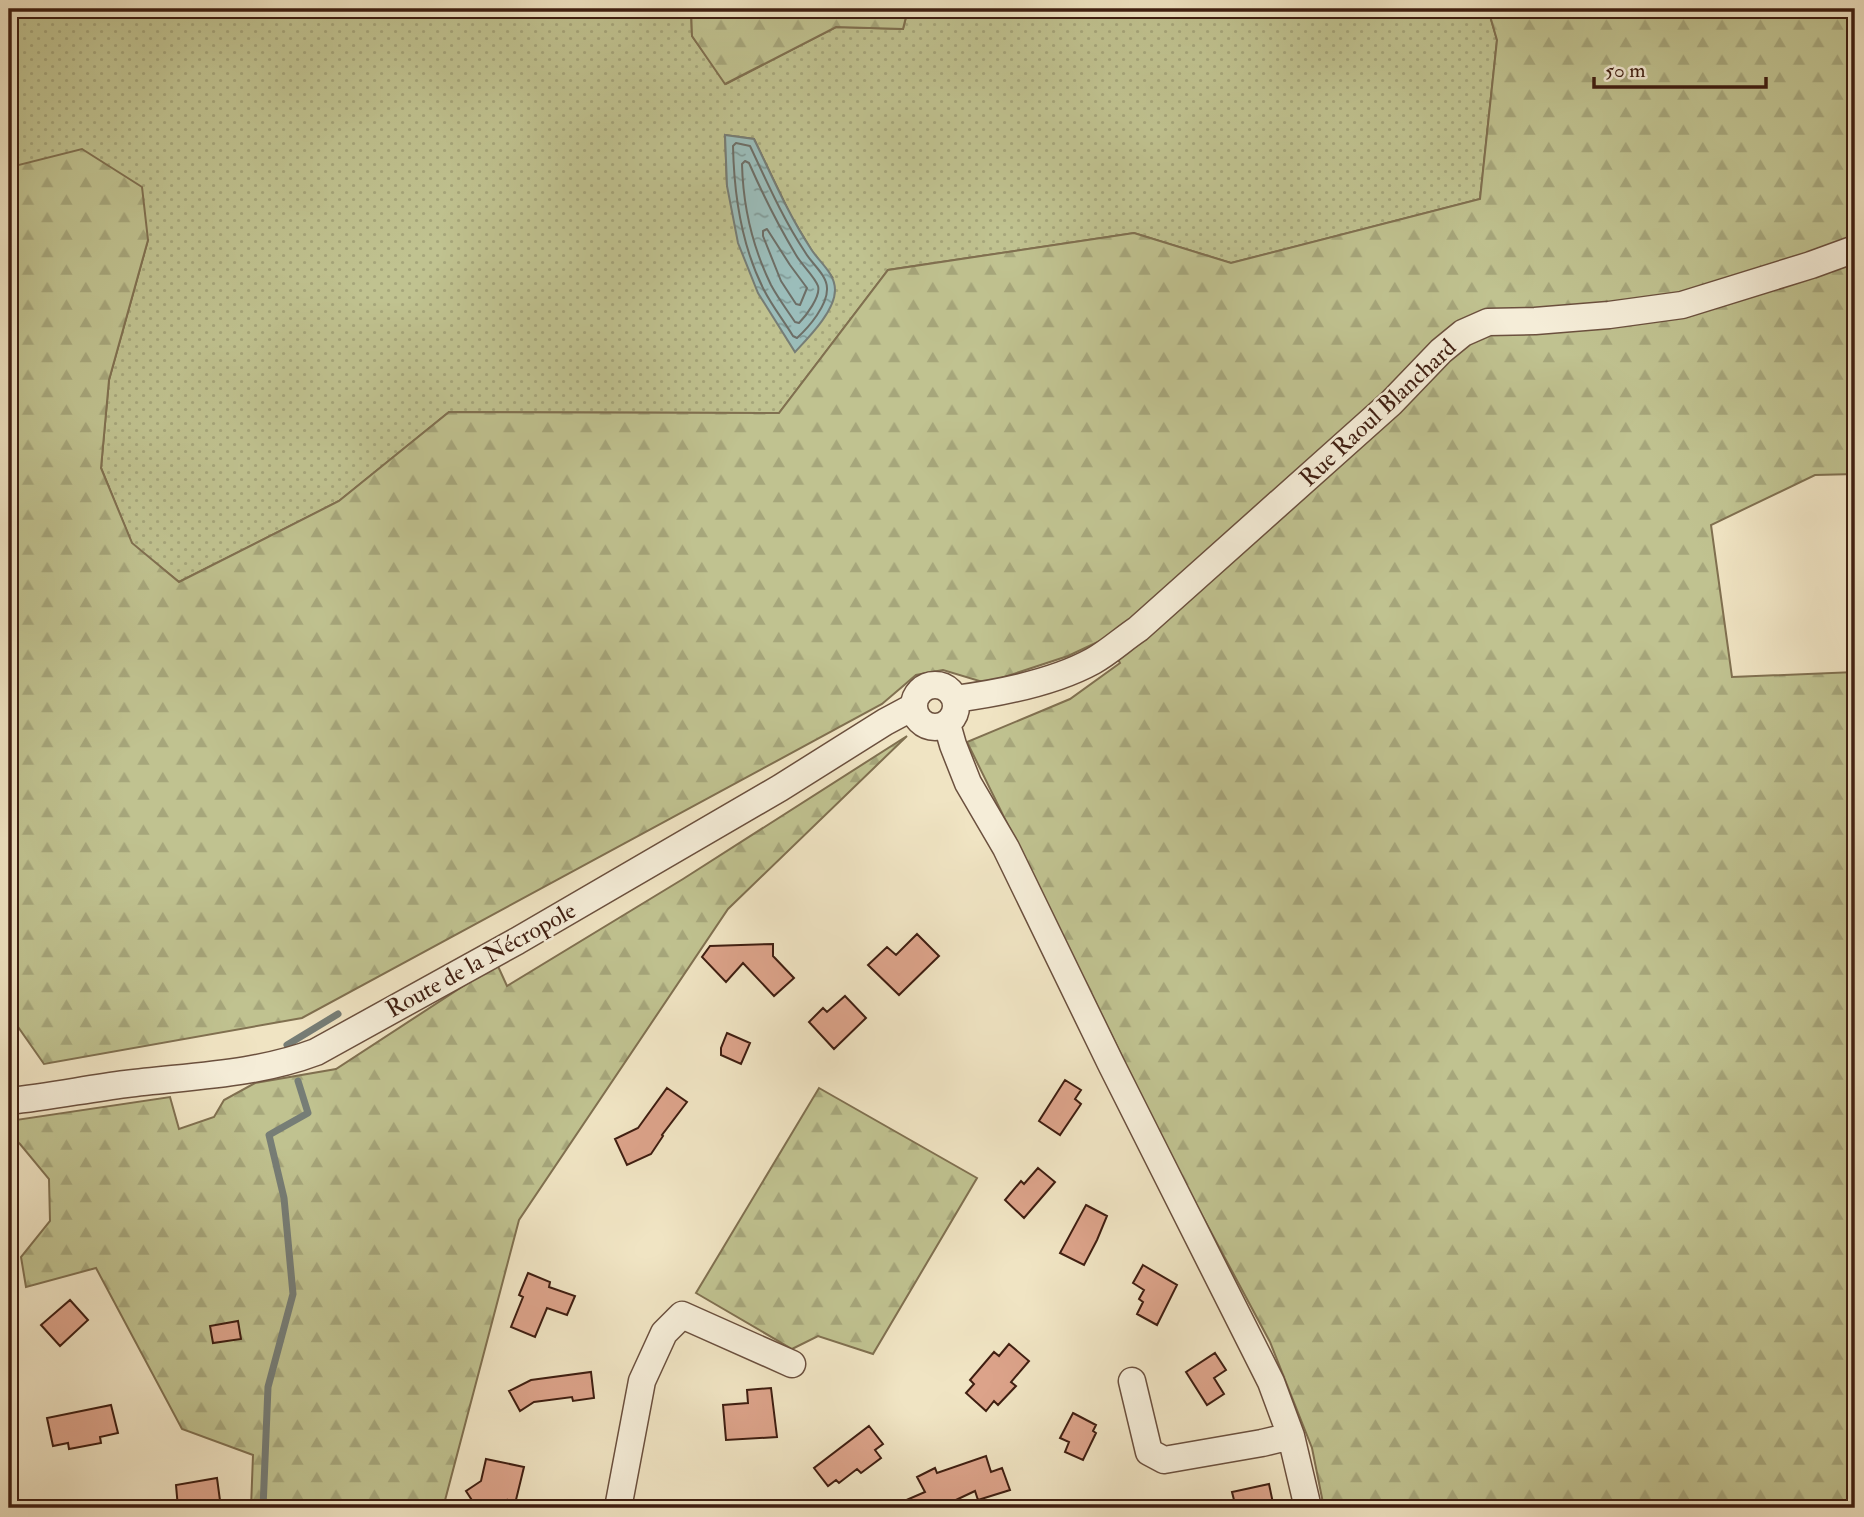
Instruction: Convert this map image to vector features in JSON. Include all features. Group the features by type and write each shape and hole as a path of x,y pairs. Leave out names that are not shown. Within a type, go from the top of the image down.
{"street":[{"name":"Rue Raoul Blanchard","path":"951,711 1094,660 1138,629 1391,403 1463,332 1488,321 1535,321 1609,315 1682,305 1811,265 1855,248"},
{"path":"951,711 933,727 919,721 914,707 918,693 930,685 946,687 951,711 953,745 968,783 1006,848 1271,1382 1291,1436 1308,1508"},
{"name":"Route de la Nécropole","path":"9,1101 127,1084 235,1073 316,1052 517,941 914,707"},
{"path":"618,1508 642,1381 664,1333 682,1315 792,1364"},
{"path":"1132,1381 1149,1451 1164,1460 1291,1436"}],"green space":[{"path":"9,9 691,9 692,36 726,84 836,27 903,29 908,9 1488,9 1497,40 1480,199 1231,263 1134,233 888,270 779,413 449,412 339,501 179,582 132,544 101,468 109,380 148,240 9,165","holes":["725,135 754,139 791,216 812,251 833,278 727,186"]},
{"path":"691,9 908,9 903,29 836,27 725,84 692,36"},
{"path":"1488,9 1855,9 1855,474 1815,475 1711,525 1732,677 1855,672 1855,1508 1324,1508 1312,1448 1270,1342 1182,1178 967,742 1070,699 1120,663 1106,638 1068,656 986,683 943,670 916,675 882,704 302,1018 44,1064 9,1014 9,165 11,167 82,149 142,187 148,240 109,380 101,468 132,543 179,582 339,501 449,412 779,413 888,270 1134,233 1231,263 1480,199 1497,40"},
{"path":"907,736 728,909 519,1220 443,1508 251,1508 253,1455 182,1429 96,1268 26,1287 21,1257 50,1221 49,1179 9,1135 9,1121 170,1097 179,1129 214,1117 224,1100 255,1083 336,1069 497,964 507,986 683,879"},
{"path":"819,1088 977,1178 873,1354 818,1336 792,1349 696,1293"}],"water":[{"path":"725,135 754,139 795,222 830,273 834,284 834,298 826,315 795,352 758,293 738,243 727,186"}],"building":[{"path":"917,934 939,956 899,995 868,965 887,947 896,955"},
{"path":"773,944 773,956 794,978 774,996 743,963 726,982 702,957 710,946"},
{"path":"845,996 866,1018 834,1049 809,1022 823,1008 827,1012"},
{"path":"727,1033 750,1043 741,1064 721,1055"},
{"path":"1065,1080 1081,1090 1075,1099 1081,1104 1060,1135 1039,1121"},
{"path":"667,1088 687,1102 651,1154 627,1165 615,1139 638,1128"},
{"path":"1038,1168 1055,1182 1024,1218 1005,1200 1021,1181 1024,1184"},
{"path":"1086,1205 1107,1216 1084,1265 1060,1253"},
{"path":"1143,1265 1177,1285 1157,1325 1137,1314 1143,1302 1139,1299 1144,1290 1133,1283"},
{"path":"528,1273 550,1282 549,1287 575,1296 567,1315 547,1308 535,1337 511,1327 523,1297 519,1295"},
{"path":"70,1300 88,1320 60,1346 41,1325"},
{"path":"238,1321 241,1339 213,1343 210,1326"},
{"path":"1009,1344 1029,1361 1011,1382 1016,1386 998,1405 994,1401 986,1411 966,1393 974,1384 970,1380 994,1352 999,1356"},
{"path":"1215,1353 1226,1370 1214,1378 1224,1394 1207,1405 1186,1372"},
{"path":"591,1372 594,1398 573,1401 572,1397 534,1402 520,1411 509,1391 531,1380"},
{"path":"771,1388 777,1437 726,1440 723,1405 748,1403 747,1390"},
{"path":"111,1405 118,1433 100,1437 101,1443 69,1449 68,1443 53,1446 47,1418"},
{"path":"1073,1413 1096,1425 1093,1431 1096,1433 1083,1460 1065,1452 1069,1442 1060,1438"},
{"path":"869,1426 883,1444 875,1450 881,1458 861,1473 857,1469 839,1483 836,1480 828,1486 814,1468"},
{"path":"986,1456 991,1472 1002,1468 1010,1490 978,1500 975,1491 939,1508 888,1508 925,1492 917,1477 935,1468 937,1473"},
{"path":"486,1459 524,1467 514,1508 511,1508 507,1500 494,1508 477,1508 466,1491 481,1481"},
{"path":"217,1478 221,1508 178,1508 176,1485"},
{"path":"1269,1484 1274,1508 1236,1508 1232,1492"}],"waterway":[{"path":"287,1045 338,1014"},
{"path":"263,1508 268,1387 293,1294 284,1198 269,1135 308,1113 298,1081"}]}
